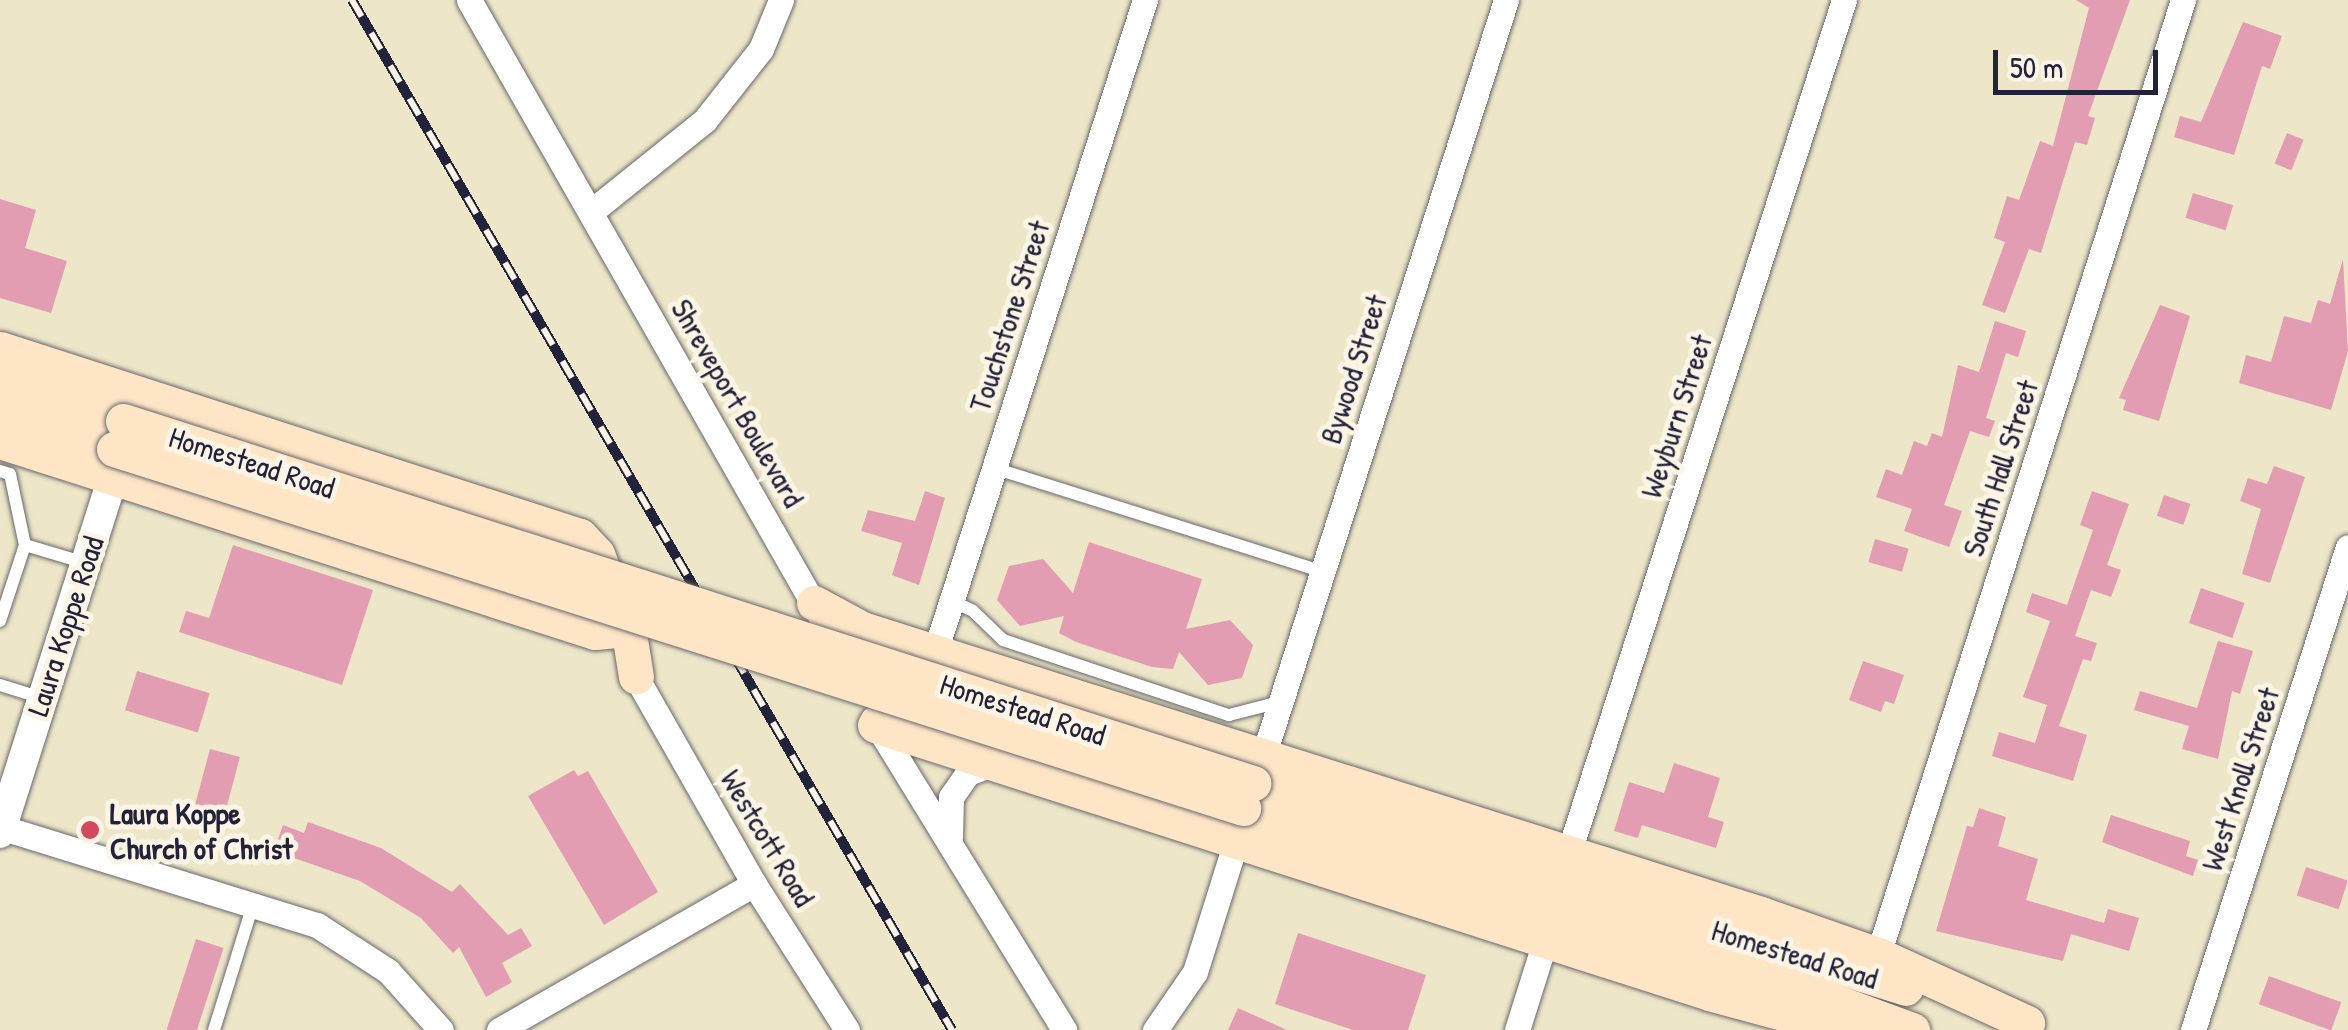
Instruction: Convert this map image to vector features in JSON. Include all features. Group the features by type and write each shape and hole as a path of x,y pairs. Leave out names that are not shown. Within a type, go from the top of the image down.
{"main road":[{"path":"0,349 580,536 597,554 609,626 636,676"},
{"name":"Homestead Road","path":"0,381 117,449"},
{"name":"Homestead Road","path":"0,413 1249,797 2037,1027"},
{"path":"7,458 117,449 609,626"},
{"path":"814,603 849,638 935,652 1249,797 1545,941 1846,1030"},
{"path":"876,724 991,764 1249,797 1570,852 1878,955 2037,1027"},
{"name":"Homestead Road","path":"1249,797 1912,1030"}],"street":[{"name":"Shreveport Boulevard","path":"469,0 814,603"},
{"path":"592,211 706,120 761,49 782,0"},
{"name":"Touchstone Street","path":"935,652 1145,0"},
{"name":"Bywood Street","path":"1155,1030 1195,972 1506,0"},
{"name":"Weyburn Street","path":"1570,852 1844,0"},
{"name":"South Hall Street","path":"1878,955 2183,0"},
{"name":"Laura Koppe Road","path":"1,829 86,563 117,449"},
{"name":"West Knoll Street","path":"2193,1030 2348,547"},
{"path":"849,638 876,724 950,837 1064,1030"},
{"name":"Westcott Road","path":"636,676 754,884 847,1030"},
{"path":"950,837 951,797 968,774 991,764"},
{"path":"1,829 253,906 354,944 422,1004 440,1030"},
{"path":"498,1030 754,884"},
{"path":"1517,1030 1545,941"}],"lane":[{"path":"0,621 25,545 7,458"},
{"path":"994,468 1322,571"},
{"path":"25,545 86,563"},
{"path":"952,601 974,611 1003,640 1229,715 1280,702"},
{"path":"0,685 42,698"},
{"path":"214,1030 253,906"}],"building":[{"path":"2076,0 2130,0 2088,116 2095,118 2087,145 2075,142 2041,253 2029,249 2005,313 1982,305 2005,242 1994,238 2007,196 2019,200 2040,141 2053,146 2089,8"},
{"path":"2243,22 2282,36 2270,69 2262,66 2234,155 2174,137 2180,116 2201,122"},
{"path":"2287,133 2304,140 2291,170 2275,164"},
{"path":"2193,193 2233,205 2226,230 2185,218"},
{"path":"0,199 36,210 25,248 67,261 51,313 0,298"},
{"path":"2343,259 2348,351 2331,410 2239,383 2246,355 2271,362 2284,316 2311,323 2318,300 2330,304"},
{"path":"2160,305 2190,316 2159,421 2123,410 2126,400 2119,398"},
{"path":"1995,321 2026,331 2018,357 2006,353 1986,418 1995,421 1989,437 1970,431 1944,505 1962,511 1949,547 1904,531 1912,509 1876,497 1886,469 1902,475 1914,441 1927,446 1932,433 1942,437 1958,365 1979,372"},
{"path":"2274,466 2305,477 2270,583 2242,574 2261,509 2240,501 2248,478 2267,484"},
{"path":"925,491 945,498 919,585 892,575 902,543 861,531 868,510 915,521"},
{"path":"2092,491 2129,504 2107,565 2121,570 2111,597 2091,590 2075,636 2097,643 2091,661 2083,659 2059,726 2087,735 2073,781 1992,756 1999,732 2035,743 2047,705 2023,697 2050,621 2026,612 2032,593 2067,605 2093,530 2080,525"},
{"path":"2164,495 2190,504 2183,525 2157,516"},
{"path":"1875,539 1909,549 1902,572 1868,562"},
{"path":"1089,542 1202,579 1186,629 1230,620 1253,645 1242,678 1208,685 1179,652 1173,669 1152,667 1076,642 1059,633 1064,616 1020,626 997,600 1009,566 1043,559 1073,593"},
{"path":"233,545 373,590 342,685 179,632 186,611 209,618"},
{"path":"2201,588 2244,603 2232,638 2189,623"},
{"path":"2218,641 2253,651 2240,694 2232,691 2218,759 2182,749 2189,726 2134,710 2140,691 2197,708"},
{"path":"1863,661 1904,675 1894,704 1885,701 1881,712 1849,700"},
{"path":"137,671 210,693 198,732 125,710"},
{"path":"210,749 240,757 220,830 190,822"},
{"path":"1674,763 1720,778 1708,817 1724,822 1716,848 1642,825 1638,838 1614,831 1629,782 1664,793"},
{"path":"574,770 578,776 588,771 658,892 604,925 528,796"},
{"path":"1979,808 2006,817 1998,846 2038,859 2026,900 2104,923 2108,909 2139,918 2129,951 2071,934 2063,961 1936,931 1967,826 1973,827"},
{"path":"2111,815 2190,841 2186,856 2198,860 2193,876 2102,842"},
{"path":"308,822 381,848 452,892 460,884 508,935 521,928 532,946 502,963 512,982 486,997 459,947 453,953 421,918 360,881 274,851 283,825 304,833"},
{"path":"2306,867 2348,881 2339,909 2297,896"},
{"path":"1298,933 1426,975 1408,1030 1353,1030 1275,1004"},
{"path":"196,939 224,948 197,1030 167,1029"},
{"path":"2269,976 2341,1002 2331,1030 2259,1004"},
{"path":"1238,1008 1287,1030 1228,1030"}],"railway":[{"path":"352,0 952,1030"}],"place":[{"name":"Laura Koppe Church of Christ","path":"90,830"}]}
